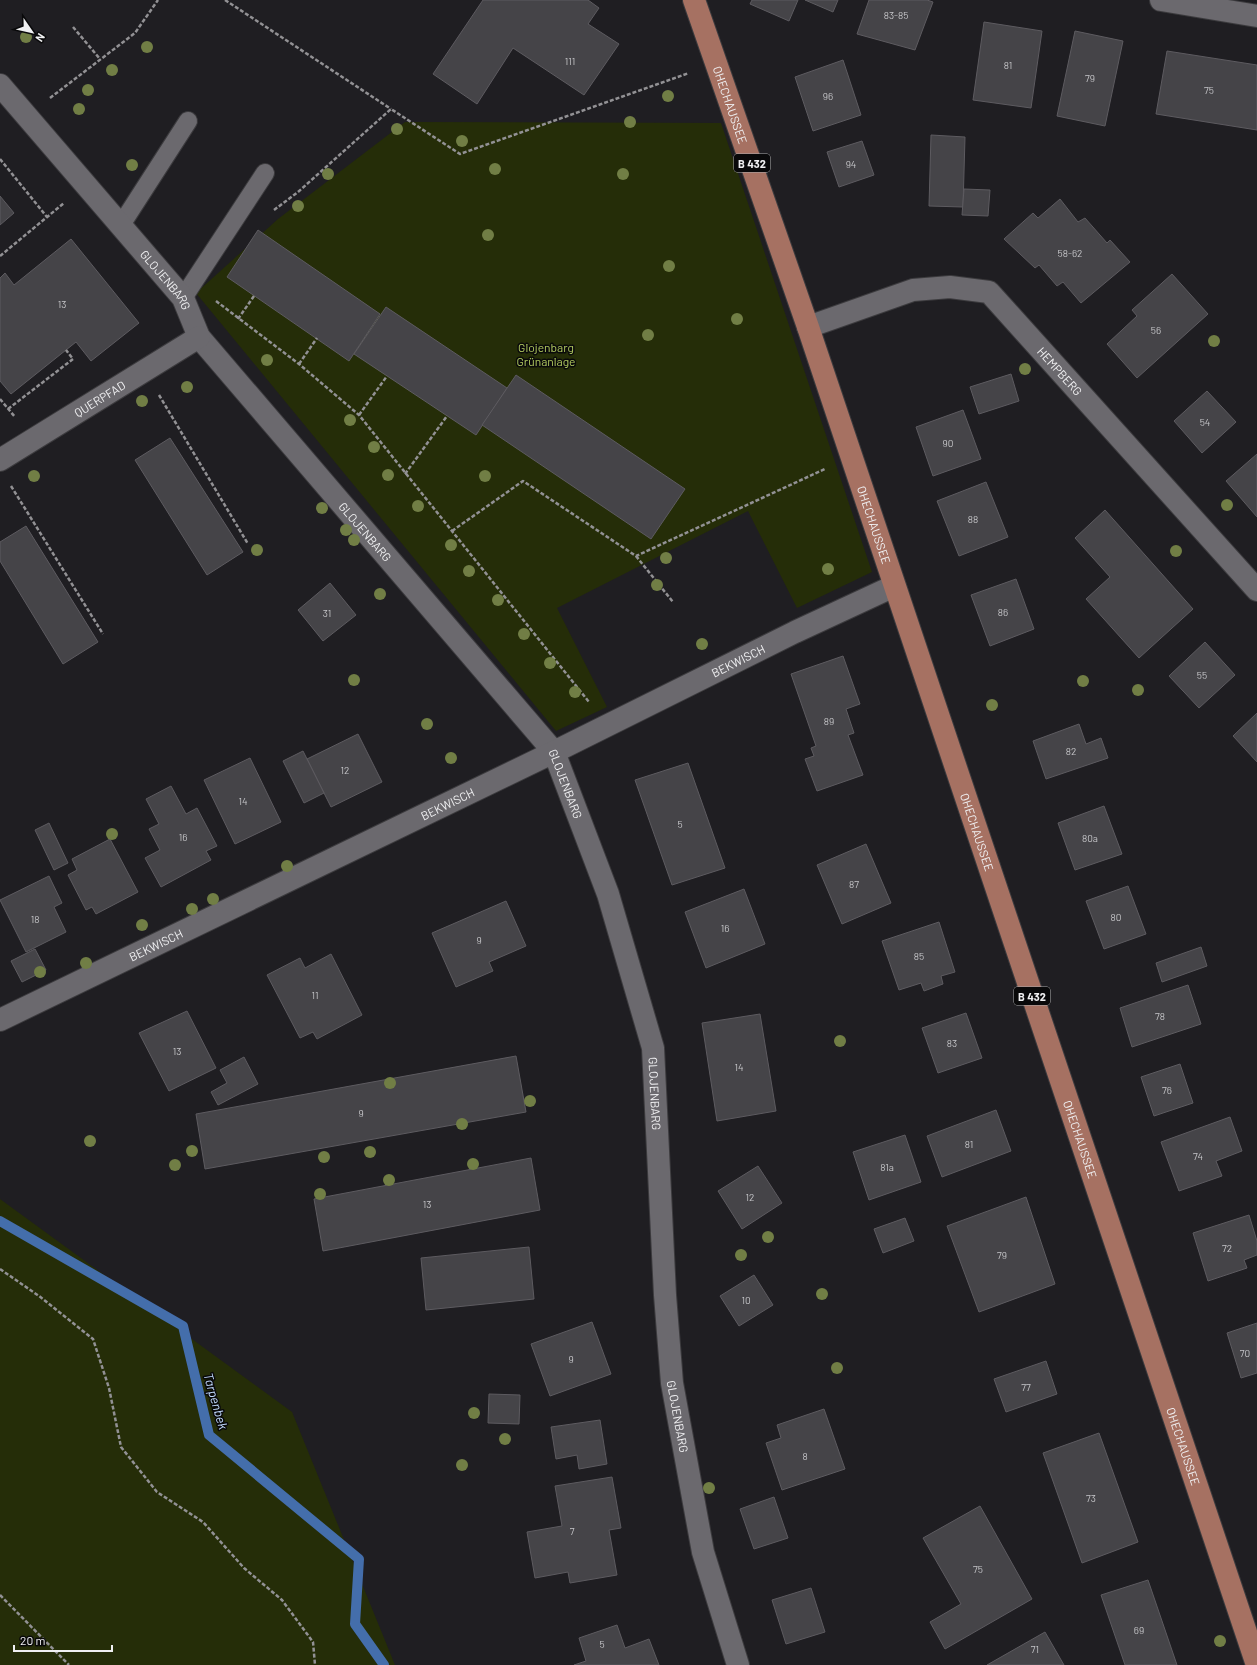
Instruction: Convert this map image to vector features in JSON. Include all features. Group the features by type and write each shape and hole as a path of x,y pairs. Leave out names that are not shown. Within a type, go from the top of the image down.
{"main road":[{"name":"OHECHAUSSEE","path":"694,0 808,327 1257,1665"}],"street":[{"path":"1161,0 1257,16"},
{"name":"GLOJENBARG","path":"0,84 26,117 183,298 199,338 554,752 608,894 653,1048 665,1295 672,1383 703,1552 738,1665"},
{"name":"HEMPBERG","path":"808,327 913,290 950,287 989,292 1257,590"},
{"name":"QUERPFAD","path":"0,460 199,338"},
{"name":"BEKWISCH","path":"0,1020 554,752 795,632 894,586"}],"lane":[{"path":"121,225 188,121"},
{"path":"183,298 265,173"}],"path":[{"path":"26,117 135,33 158,0"},
{"path":"224,0 460,154 716,63"},
{"path":"73,27 100,59"},
{"path":"268,214 298,192 391,109"},
{"path":"0,159 47,217"},
{"path":"0,256 86,185"},
{"path":"183,298 196,285 238,319 299,364 359,415 607,725"},
{"path":"238,319 254,296"},
{"path":"299,364 317,338"},
{"path":"8,409 73,359 66,350"},
{"path":"145,371 248,544"},
{"path":"359,415 387,376"},
{"path":"405,474 447,416"},
{"path":"636,556 851,457"},
{"path":"452,531 523,480 636,556 673,602"},
{"path":"8,481 103,634"},
{"path":"0,1269 39,1296 93,1339 109,1388 121,1447 157,1492 203,1522 244,1568 282,1600 313,1642 315,1665"},
{"path":"0,1595 69,1665"}],"green space":[{"name":"Glojenbarg Grünanlage","path":"405,122 721,123 872,572 797,608 748,511 557,608 607,707 556,731 196,293 278,219"},
{"path":"0,1199 292,1412 395,1665 0,1665"}],"building":[{"path":"483,0 588,0 599,8 588,24 619,44 584,95 513,48 477,104 433,74"},
{"path":"752,0 798,0 789,21 750,4"},
{"path":"805,0 838,0 833,12"},
{"path":"869,0 927,0 933,2 915,50 857,34"},
{"path":"984,22 1042,31 1031,108 973,100"},
{"path":"1075,31 1123,41 1105,126 1057,116"},
{"path":"1167,51 1257,65 1257,130 1156,114"},
{"path":"843,60 861,115 813,131 795,77"},
{"path":"931,135 965,137 963,207 929,206"},
{"path":"862,141 874,175 839,187 827,152"},
{"path":"964,189 990,190 988,216 962,215"},
{"path":"0,196 14,213 0,225"},
{"path":"1060,199 1078,222 1085,218 1107,243 1110,240 1130,262 1081,303 1063,282 1057,286 1039,265 1035,268 1004,239 1033,213 1038,218"},
{"path":"258,230 380,314 349,361 227,277"},
{"path":"71,239 139,323 91,361 76,342 11,394 0,381 0,278 5,273 14,285"},
{"path":"1172,274 1208,314 1137,378 1107,344 1137,316 1132,310"},
{"path":"386,307 507,388 476,435 354,354"},
{"path":"1011,374 1019,401 979,414 970,387"},
{"path":"516,375 685,489 651,539 482,425"},
{"path":"1207,391 1236,422 1202,453 1174,421"},
{"path":"963,410 981,459 933,476 916,427"},
{"path":"170,438 243,552 207,575 135,460"},
{"path":"1257,454 1257,517 1226,481"},
{"path":"986,482 1008,537 959,556 937,501"},
{"path":"1105,510 1193,609 1139,658 1086,599 1110,577 1075,538"},
{"path":"26,526 98,642 63,664 0,561 0,542"},
{"path":"1016,579 1034,629 990,646 971,595"},
{"path":"330,583 356,615 323,641 298,610"},
{"path":"1205,642 1235,675 1199,708 1169,676"},
{"path":"843,656 860,704 846,709 854,733 848,735 863,775 817,791 805,759 814,756 811,748 816,746 791,674"},
{"path":"1257,713 1257,762 1233,736"},
{"path":"1079,724 1086,744 1101,738 1108,758 1046,779 1033,741"},
{"path":"358,734 382,782 331,807 307,759"},
{"path":"303,751 324,793 304,803 283,761"},
{"path":"250,758 281,822 235,844 204,780"},
{"path":"688,763 725,868 672,885 635,780"},
{"path":"171,786 186,814 197,808 217,846 206,851 211,860 161,887 145,858 160,850 149,829 159,824 146,799"},
{"path":"1104,806 1122,854 1075,870 1058,823"},
{"path":"49,823 68,863 54,870 35,830"},
{"path":"110,839 138,892 96,914 92,907 86,910 68,875 77,870 72,859"},
{"path":"866,844 891,903 842,924 817,865"},
{"path":"49,876 62,903 54,907 66,932 26,952 0,900"},
{"path":"1128,886 1146,934 1104,949 1086,901"},
{"path":"744,889 765,944 706,968 685,912"},
{"path":"506,901 526,946 489,962 493,971 456,987 432,933"},
{"path":"939,922 955,972 941,976 943,984 924,991 921,983 899,990 882,941"},
{"path":"1201,947 1207,966 1162,982 1156,963"},
{"path":"35,949 46,970 22,982 11,961"},
{"path":"331,954 362,1015 317,1039 313,1032 300,1038 267,975 300,958 305,968"},
{"path":"1188,985 1201,1024 1132,1047 1120,1008"},
{"path":"187,1011 216,1068 169,1091 139,1033"},
{"path":"966,1013 982,1058 938,1073 922,1028"},
{"path":"760,1014 776,1111 717,1121 702,1023"},
{"path":"516,1056 526,1112 205,1169 196,1114"},
{"path":"244,1057 258,1084 218,1105 211,1092 227,1083 220,1070"},
{"path":"1180,1064 1193,1103 1154,1116 1141,1077"},
{"path":"996,1110 1011,1151 942,1177 927,1136"},
{"path":"1230,1117 1242,1151 1216,1161 1222,1176 1179,1191 1161,1142"},
{"path":"905,1135 921,1182 869,1200 853,1152"},
{"path":"531,1158 540,1210 323,1251 314,1199"},
{"path":"758,1166 782,1203 742,1229 718,1191"},
{"path":"1026,1197 1055,1284 979,1312 947,1226"},
{"path":"1249,1215 1257,1241 1257,1255 1244,1260 1247,1268 1208,1281 1193,1233"},
{"path":"905,1218 914,1241 883,1253 874,1229"},
{"path":"529,1247 534,1299 426,1310 421,1258"},
{"path":"754,1275 773,1305 739,1326 720,1296"},
{"path":"592,1322 611,1374 550,1396 531,1344"},
{"path":"1257,1323 1257,1373 1241,1378 1227,1333"},
{"path":"1046,1361 1057,1394 1006,1412 994,1379"},
{"path":"489,1394 520,1395 519,1424 488,1423"},
{"path":"824,1409 845,1469 782,1490 766,1443 781,1438 777,1425"},
{"path":"600,1420 607,1464 579,1469 577,1455 556,1459 551,1427"},
{"path":"1099,1433 1138,1542 1082,1563 1043,1453"},
{"path":"612,1477 621,1528 609,1530 617,1575 570,1583 568,1572 535,1578 527,1532 562,1526 555,1486"},
{"path":"774,1497 788,1538 754,1549 740,1509"},
{"path":"980,1506 1032,1599 945,1649 930,1622 961,1604 923,1538"},
{"path":"1148,1580 1177,1665 1125,1665 1101,1595"},
{"path":"811,1588 825,1632 786,1644 772,1600"},
{"path":"617,1625 625,1648 649,1639 659,1665 574,1665 586,1661 579,1638"},
{"path":"1045,1632 1064,1665 987,1665"}],"waterway":[{"name":"Tarpenbek","path":"0,1221 183,1326 209,1435 359,1559 355,1624 384,1665"}]}
